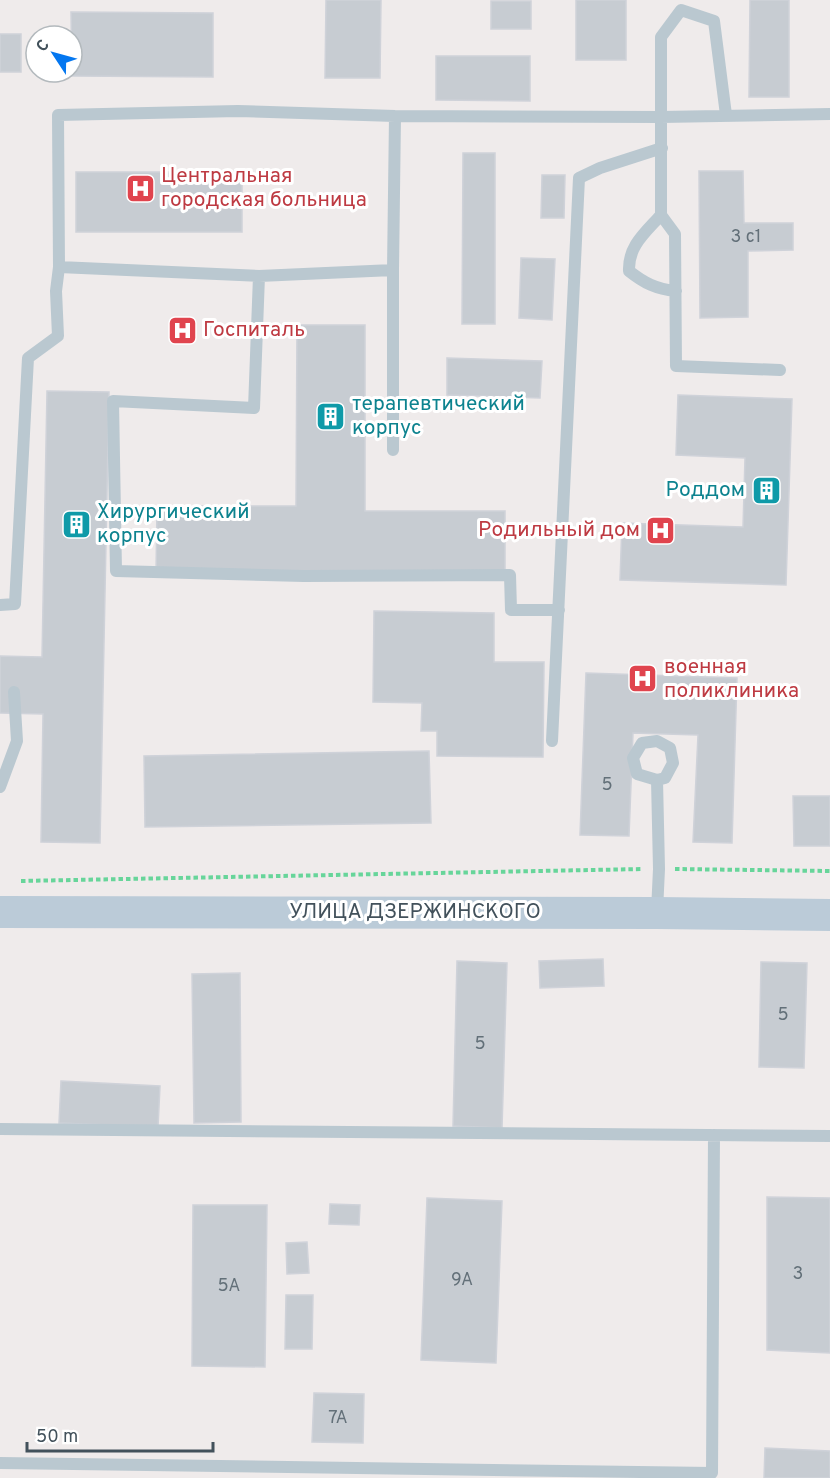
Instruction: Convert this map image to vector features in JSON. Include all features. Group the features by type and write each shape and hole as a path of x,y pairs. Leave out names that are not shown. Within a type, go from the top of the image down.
{"street":[{"name":"УЛИЦА ДЗЕРЖИНСКОГО","path":"0,912 830,915"}],"lane":[{"path":"726,115 714,21 681,10 661,37 661,215 675,234 676,366 780,370"},
{"path":"0,605 15,604 28,358 58,336 56,291 58,115 238,111 395,116 661,117 830,114"},
{"path":"393,450 395,116"},
{"path":"552,741 579,178 600,168 662,148"},
{"path":"661,215 634,246 628,257 629,271 643,283 661,290 676,291"},
{"path":"58,267 259,276 393,270"},
{"path":"259,276 254,408 114,401 116,571 304,576 510,575 511,610 559,610"},
{"path":"0,788 17,741 14,692"},
{"path":"657,780 659,869 657,913"},
{"path":"0,1129 830,1136"},
{"path":"0,1463 712,1473 714,1135"}],"path":[{"path":"11,882 659,869 830,871"}],"building":[{"path":"326,0 381,0 380,78 325,78"},
{"path":"576,0 626,0 626,60 576,60"},
{"path":"750,0 789,0 789,97 749,97"},
{"path":"491,1 531,1 531,29 491,29"},
{"path":"71,12 213,13 213,77 84,76 84,24 71,24"},
{"path":"0,34 21,34 21,72 0,72"},
{"path":"436,56 530,56 530,101 436,100"},
{"path":"463,153 495,153 495,324 462,324"},
{"path":"699,171 743,171 744,223 793,223 793,250 748,251 748,317 700,318"},
{"path":"76,172 242,172 242,232 76,232"},
{"path":"542,175 565,175 564,218 541,218"},
{"path":"521,258 555,259 552,320 519,318"},
{"name":"терапевтический корпус","path":"297,325 365,325 365,511 505,511 505,575 156,574 157,506 296,506"},
{"path":"447,358 542,361 540,398 447,395"},
{"name":"Хирургический корпус","path":"47,391 109,392 100,843 41,842 43,714 0,713 0,656 42,657"},
{"name":"Роддом","path":"678,395 792,399 786,585 620,580 622,523 743,527 745,458 676,455"},
{"path":"374,611 494,613 494,662 544,662 543,757 437,756 437,731 421,731 422,703 373,702"},
{"path":"586,673 737,678 732,843 693,842 698,735 633,733 629,836 580,835"},
{"path":"429,751 431,823 145,827 144,756"},
{"path":"793,796 830,796 830,846 794,846"},
{"path":"603,959 604,986 540,988 539,961"},
{"path":"457,961 507,963 502,1128 453,1126"},
{"path":"761,962 807,963 804,1068 759,1067"},
{"path":"240,973 241,1122 194,1123 192,974"},
{"path":"61,1081 160,1086 158,1127 59,1123"},
{"path":"767,1197 830,1198 830,1353 767,1350"},
{"path":"427,1198 502,1201 496,1363 421,1360"},
{"path":"330,1204 360,1205 359,1225 329,1224"},
{"path":"193,1205 267,1205 265,1367 192,1366"},
{"path":"307,1242 309,1273 287,1274 286,1243"},
{"path":"286,1295 313,1295 312,1349 285,1349"},
{"path":"314,1393 364,1394 363,1443 312,1442"},
{"path":"765,1448 830,1451 830,1478 764,1478"}],"place":[{"name":"Центральная городская больница","path":"140,188"},
{"name":"Госпиталь","path":"182,330"},
{"name":"терапевтический корпус","path":"331,416"},
{"name":"Роддом","path":"766,490"},
{"name":"Хирургический корпус","path":"76,524"},
{"name":"Родильный дом","path":"661,530"},
{"name":"военная поликлиника","path":"643,679"}]}
